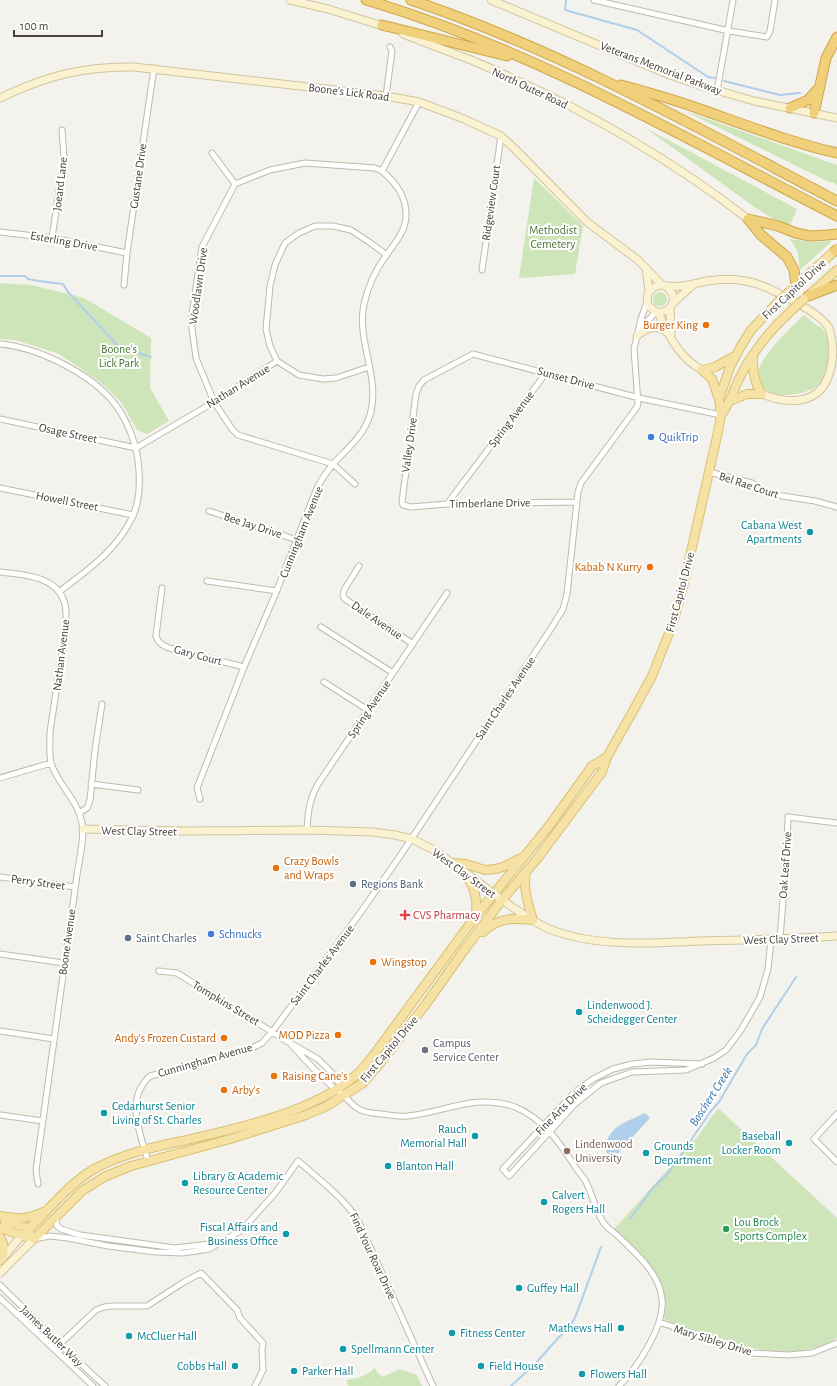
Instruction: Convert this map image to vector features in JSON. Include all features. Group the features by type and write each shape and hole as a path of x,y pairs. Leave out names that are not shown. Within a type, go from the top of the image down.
{"highway":[{"path":"366,0 454,30 534,63 625,107 837,216"},
{"path":"411,0 504,35 544,52 601,79 837,201"},
{"path":"382,25 534,63"},
{"path":"814,113 826,58 837,37"},
{"path":"601,79 671,99 767,133 837,153"},
{"path":"790,108 808,100 819,88"},
{"path":"819,149 837,158"},
{"path":"748,219 810,236 827,236 837,234"},
{"path":"748,219 761,235 787,257 794,270 793,289"},
{"path":"806,297 837,286"}],"main road":[{"name":"First Capitol Drive","path":"34,1239 82,1191 104,1177 131,1166 306,1116 344,1096 363,1083 382,1062 502,900 537,858 602,772 607,757 643,694 668,639 683,587 709,472 721,415 719,399 735,356 751,330 778,302 836,250"},
{"name":"First Capitol Drive","path":"721,415 730,401 738,379 753,353 771,331 792,310 837,270"},
{"path":"753,353 754,379 762,394"},
{"path":"702,370 715,367 735,356"},
{"path":"702,370 712,379 719,399"},
{"path":"730,401 747,394 762,394"},
{"name":"First Capitol Drive","path":"22,1235 74,1183 96,1168 125,1155 145,1149 225,1131 300,1108 339,1087 355,1076 373,1056 475,917 549,826 592,766 607,757"},
{"path":"453,863 466,864 485,870 496,869 505,866 526,854"},
{"path":"453,863 470,883 475,896 477,911 475,917"},
{"path":"465,949 490,925 514,918 533,920 525,892 524,882 526,871"},
{"path":"0,1216 18,1219 27,1218 47,1211"},
{"path":"0,1221 29,1229 34,1239"},
{"path":"0,1228 34,1239"},
{"path":"0,1237 4,1243 4,1254 0,1261"}],"street":[{"name":"North Outer Road","path":"290,0 328,9 382,25 472,61 549,96 608,126 658,156 697,181 748,219"},
{"name":"Veterans Memorial Parkway","path":"491,0 670,75 717,91 837,118"},
{"path":"594,0 729,31 767,37 770,31 775,0"},
{"path":"717,91 729,31 733,0"},
{"path":"386,96 392,51 390,47"},
{"name":"Boone's Lick Road","path":"0,98 33,84 72,71 114,66 154,68 386,96 419,102 464,119 501,136 587,222 638,260 665,286"},
{"name":"Gustane Drive","path":"124,284 127,253 154,68"},
{"path":"212,153 235,184 270,170 305,163 375,168 382,171 419,102"},
{"name":"Joeard Lane","path":"52,238 64,158 62,130"},
{"name":"Ridgeview Court","path":"482,270 501,136"},
{"name":"Cunningham Avenue","path":"200,799 197,788 244,667 277,591 317,488 333,464 356,440 370,415 373,398 372,381 363,336 362,320 364,304 369,287 386,255 397,242 404,228 406,218 402,196 396,185 382,171"},
{"name":"Woodlawn Drive","path":"235,184 202,247 191,321 196,358 214,402 232,429 238,435 333,464"},
{"path":"369,367 336,378 323,379 299,375 277,361 270,346 266,329 270,286 275,264 285,243 299,233 315,226 333,226 351,230 386,255"},
{"name":"Esterling Drive","path":"0,232 52,238 127,253"},
{"path":"646,268 649,292 647,302 651,308 657,312 685,357 696,367 702,370"},
{"path":"649,292 654,287 695,284 725,279 738,280 759,285 773,291 818,316 829,328 835,341 837,360 832,376 826,385 810,397 801,400 780,400 762,394"},
{"path":"638,333 657,312 664,312 695,284"},
{"path":"665,286 673,295 671,305 671,336"},
{"name":"Saint Charles Avenue","path":"272,1032 358,916 412,839 529,664 563,609 567,594 578,492 581,483 637,407 638,398 634,349 647,302"},
{"path":"638,333 652,327 661,328 671,336"},
{"path":"0,344 39,354 68,366 90,381 110,398 125,422 136,448 140,481 134,515 122,537 84,573 60,591 49,583 36,577 0,572"},
{"name":"Sunset Drive","path":"418,386 424,380 473,354 638,398 721,415"},
{"name":"Nathan Avenue","path":"136,448 214,402 277,361"},
{"name":"Spring Avenue","path":"447,504 546,373"},
{"name":"Valley Drive","path":"403,505 402,502 418,386"},
{"name":"Osage Street","path":"0,419 136,448"},
{"path":"333,464 355,484"},
{"name":"Bel Rae Court","path":"709,472 752,483 770,494 815,501 837,507"},
{"name":"Howell Street","path":"0,488 134,515"},
{"name":"Timberlane Drive","path":"403,505 411,507 447,504 577,502"},
{"name":"Bee Jay Drive","path":"209,511 297,540"},
{"name":"Dale Avenue","path":"359,566 344,590 343,596 413,644"},
{"path":"208,581 277,591"},
{"name":"Gary Court","path":"162,588 156,636 160,644 170,648 244,667"},
{"name":"Nathan Avenue","path":"60,591 66,611 66,625 50,732 51,763 79,813"},
{"name":"Spring Avenue","path":"307,830 308,806 312,794 447,593"},
{"path":"321,627 393,673"},
{"path":"324,682 368,710"},
{"path":"79,813 84,811 89,804 102,704"},
{"path":"0,778 51,763"},
{"path":"91,784 138,790"},
{"name":"Boone Avenue","path":"38,1184 36,1170 83,829 79,813"},
{"name":"Oak Leaf Drive","path":"780,939 788,817 837,823"},
{"name":"West Clay Street","path":"83,829 184,831 307,830 373,832 395,835 412,839 436,851 493,894 547,928 568,935 592,940 614,942 657,942 770,940 837,936"},
{"name":"Perry Street","path":"0,877 75,887"},
{"name":"Fine Arts Drive","path":"702,1064 651,1062 632,1064 613,1069 593,1079 583,1085 503,1169 509,1176 576,1102 605,1081 632,1072 686,1070 702,1064 714,1058 726,1050 741,1030 760,997 768,969 770,940"},
{"path":"0,954 64,963"},
{"name":"Tompkins Street","path":"159,970 177,973 318,1059 332,1073 339,1087"},
{"path":"0,1031 54,1038"},
{"name":"Cunningham Avenue","path":"148,1161 136,1116 136,1102 141,1086 150,1076 248,1050 262,1044 272,1032"},
{"name":"Tompkins Street","path":"290,1043 304,1058 339,1087"},
{"path":"339,1087 344,1096 357,1108 363,1111 385,1115 409,1116 468,1103 497,1102 530,1115 550,1132 565,1149 584,1180 603,1222 651,1270 657,1281 662,1298 662,1310 659,1322 638,1364 618,1386"},
{"path":"0,1114 43,1121"},
{"path":"837,1114 814,1139 837,1162"},
{"name":"Find Your Roar Drive","path":"34,1239 50,1236 122,1247 183,1253 209,1249 242,1230 276,1192 298,1161 336,1193 357,1218 433,1386"},
{"name":"Find Your Roar Drive","path":"56,1216 57,1226 61,1229 87,1236 174,1248 219,1243"},
{"path":"0,1261 22,1235"},
{"path":"0,1273 34,1239"},
{"path":"60,1344 96,1310 112,1306 147,1306 201,1273 238,1310 240,1318 263,1343 263,1370 254,1386"},
{"name":"James Butler Way","path":"0,1285 105,1386"},
{"name":"James Butler Way","path":"0,1298 93,1386"},
{"name":"Mary Sibley Drive","path":"659,1322 752,1353 788,1355 812,1353 837,1343"}],"green space":[{"path":"685,111 837,165 837,185 833,182 831,183"},
{"path":"644,127 797,209 789,227 778,222 753,206"},
{"name":"Methodist Cemetery","path":"534,178 583,226 575,274 519,278"},
{"path":"789,239 813,242 832,241 800,270 797,250"},
{"name":"Boone's Lick Park","path":"0,283 31,285 84,298 151,338 150,388 169,421 147,434 137,430 121,402 105,386 79,367 57,353 15,340 0,339"},
{"path":"660,292 665,294 667,299 665,304 660,306 655,304 653,299 655,294"},
{"path":"804,315 819,327 820,326 828,338 830,350 826,375 820,384 799,394 786,395 765,389 759,382 758,372 764,358 792,326"},
{"name":"Lou Brock Sports Complex","path":"718,1108 837,1218 837,1338 817,1347 796,1351 774,1351 751,1348 728,1342 665,1320 663,1294 661,1284 657,1276 646,1261 614,1229 698,1136"},
{"path":"373,1368 375,1368 382,1377 400,1369 417,1375 422,1386 348,1386 347,1380 364,1376 373,1370"}],"water":[{"path":"645,1113 650,1118 614,1157 610,1157 605,1147 610,1135 618,1126"}],"waterway":[{"path":"566,0 565,10 637,30 708,77 715,78"},
{"path":"724,81 780,95 800,93"},
{"path":"0,276 25,276 28,279 63,284 68,292 119,347 151,357"},
{"name":"Boschert Creek","path":"630,1219 652,1189 669,1172 711,1111 719,1102 747,1054 756,1045 762,1029 796,977"},
{"name":"Boschert Creek","path":"511,1386 536,1363 568,1329 575,1318 601,1247"}],"place":[{"name":"Burger King","path":"706,325"},
{"name":"QuikTrip","path":"651,437"},
{"name":"Cabana West Apartments","path":"810,532"},
{"name":"Kabab N Kurry","path":"650,567"},
{"name":"Crazy Bowls and Wraps","path":"276,868"},
{"name":"Regions Bank","path":"353,884"},
{"name":"CVS Pharmacy","path":"405,915"},
{"name":"Schnucks","path":"211,934"},
{"name":"Saint Charles","path":"128,938"},
{"name":"Wingstop","path":"373,962"},
{"name":"Lindenwood J. Scheidegger Center","path":"579,1012"},
{"name":"MOD Pizza","path":"338,1035"},
{"name":"Andy's Frozen Custard","path":"224,1038"},
{"name":"Campus Service Center","path":"425,1050"},
{"name":"Raising Cane's","path":"274,1076"},
{"name":"Arby's","path":"224,1090"},
{"name":"Cedarhurst Senior Living of St. Charles","path":"104,1113"},
{"name":"Rauch Memorial Hall","path":"475,1136"},
{"name":"Baseball Locker Room","path":"789,1143"},
{"name":"Lindenwood University","path":"567,1151"},
{"name":"Grounds Department","path":"646,1153"},
{"name":"Blanton Hall","path":"388,1166"},
{"name":"Library & Academic Resource Center","path":"185,1183"},
{"name":"Calvert Rogers Hall","path":"544,1202"},
{"name":"Lou Brock Sports Complex","path":"726,1229"},
{"name":"Fiscal Affairs and Business Office","path":"286,1234"},
{"name":"Guffey Hall","path":"519,1288"},
{"name":"Mathews Hall","path":"621,1328"},
{"name":"Fitness Center","path":"452,1333"},
{"name":"McCluer Hall","path":"129,1336"},
{"name":"Spellmann Center","path":"343,1349"},
{"name":"Cobbs Hall","path":"235,1366"},
{"name":"Field House","path":"481,1366"},
{"name":"Parker Hall","path":"294,1371"},
{"name":"Flowers Hall","path":"582,1374"}]}
